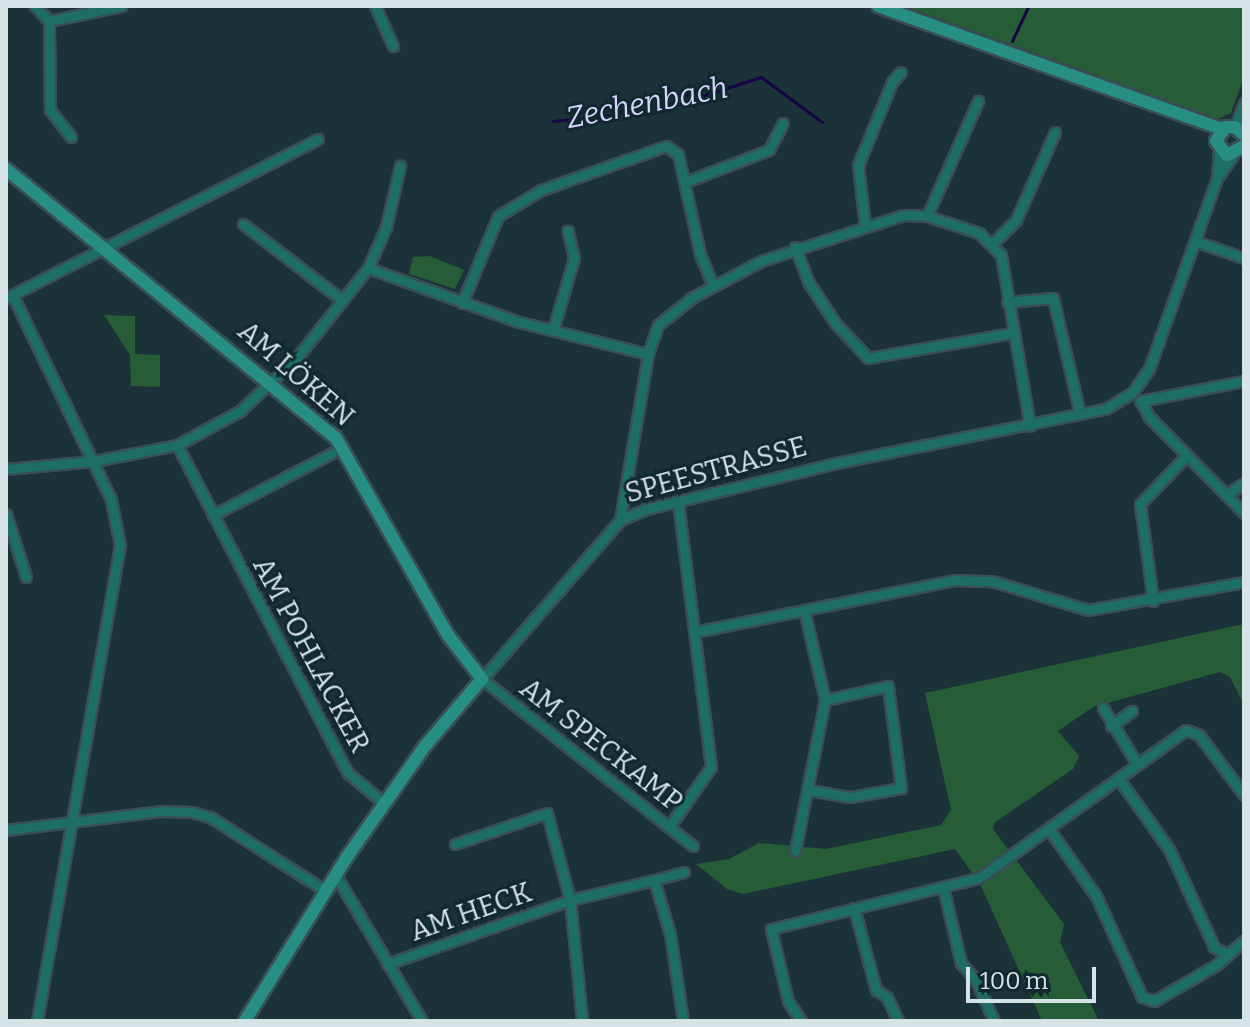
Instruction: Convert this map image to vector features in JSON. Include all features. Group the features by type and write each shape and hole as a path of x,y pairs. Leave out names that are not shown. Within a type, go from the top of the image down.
{"street":[{"path":"35,6 49,21 50,110 71,137"},
{"path":"49,21 121,6"},
{"path":"375,6 393,46"},
{"path":"878,6 1182,117 1241,150 1217,178"},
{"path":"865,226 858,165 892,82 901,72"},
{"path":"927,216 978,101"},
{"path":"1219,138 1240,131 1244,103"},
{"path":"685,182 769,150 783,123"},
{"path":"992,244 1016,220 1055,132"},
{"path":"1219,138 1217,178 1149,369 1132,393 1244,513"},
{"path":"37,1021 75,822 120,545 111,500 94,461 9,297 318,139"},
{"path":"462,303 498,216 541,190 666,146 678,154 700,254 713,287"},
{"path":"6,469 94,461 177,445 240,411 272,382 368,268 386,227 400,166"},
{"name":"AM LÖKEN","path":"6,169 272,382 344,446 448,635 482,679"},
{"path":"620,520 648,354 658,325 713,287 795,247 903,215 927,216 979,233 1001,255 1011,333 1030,426"},
{"path":"243,224 342,300"},
{"path":"553,330 574,258 568,231"},
{"path":"1195,241 1244,258"},
{"path":"795,247 809,283 836,324 868,358 1011,333"},
{"path":"368,268 462,303 648,354"},
{"path":"1007,302 1053,298 1080,414"},
{"path":"1142,403 1244,381"},
{"name":"SPEESTRASSE","path":"245,1021 324,890 384,803 482,679 620,520 678,502 836,463 1105,409 1132,393"},
{"name":"AM POHLACKER","path":"177,445 348,773 384,803"},
{"path":"213,515 332,453"},
{"path":"1153,601 1138,518 1140,504 1187,455"},
{"path":"1226,495 1244,483"},
{"path":"669,827 711,767 678,502"},
{"path":"6,514 26,577"},
{"path":"694,632 972,579 1088,610 1153,601 1244,582"},
{"path":"795,851 825,700 804,610"},
{"name":"AM SPECKAMP","path":"482,679 693,846"},
{"path":"809,790 850,797 901,788 888,686 825,700"},
{"path":"1103,708 1111,726 1137,764"},
{"path":"1111,726 1132,711"},
{"path":"801,1021 788,1001 771,929 986,874 1180,733 1193,731 1244,795"},
{"path":"1118,778 1169,849 1214,947 1224,953"},
{"path":"6,830 160,811 210,817 324,890"},
{"path":"455,844 547,813 570,900 582,1021"},
{"path":"1049,829 1096,896 1142,997 1154,1001 1216,965 1224,953 1244,941"},
{"name":"AM HECK","path":"387,964 570,900 684,872"},
{"path":"335,874 422,1021"},
{"path":"654,880 670,934 683,1021"},
{"path":"943,887 961,963 976,980 994,1021"},
{"path":"854,908 876,990 887,997 898,1021"}],"green space":[{"path":"904,6 1244,6 1244,77 1231,113 1218,119"},
{"path":"430,256 464,270 455,289 409,274 413,257"},
{"path":"104,315 135,316 135,354 160,355 160,387 131,386 130,355"},
{"path":"1244,624 1244,705 1230,677 1220,672 1093,707 1058,731 1079,756 1073,769 994,823 993,829 1064,924 1060,942 1099,1021 1042,1021 980,884 955,849 743,894 727,889 696,864 729,859 759,843 826,849 941,825 951,810 925,693"}],"waterway":[{"name":"Zechenbach","path":"1012,41 1028,6"},
{"name":"Zechenbach","path":"553,121 612,115 669,92 699,97 761,77 822,122"}]}
